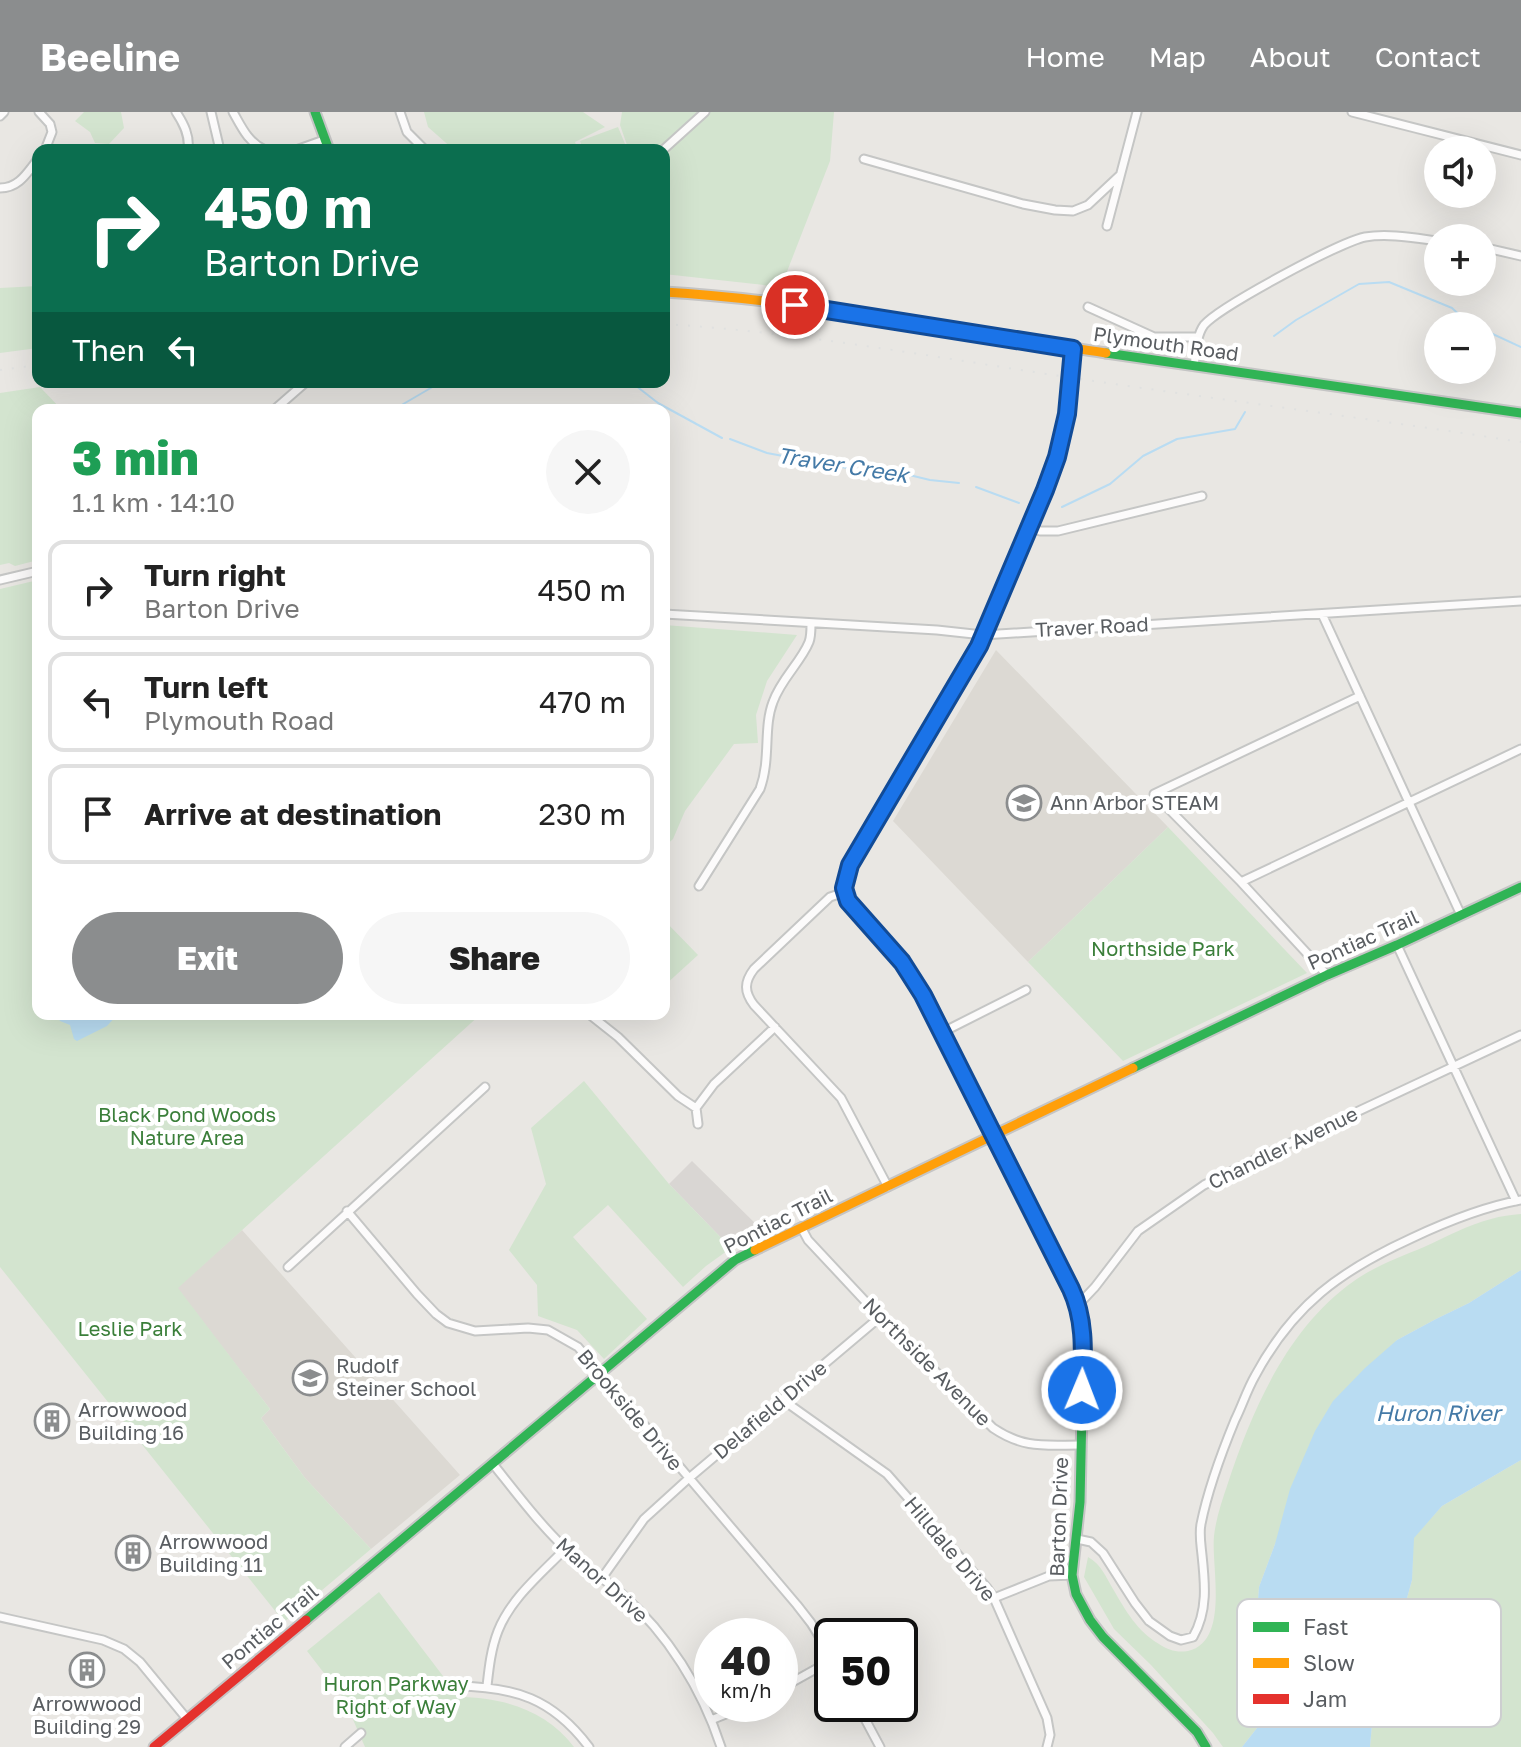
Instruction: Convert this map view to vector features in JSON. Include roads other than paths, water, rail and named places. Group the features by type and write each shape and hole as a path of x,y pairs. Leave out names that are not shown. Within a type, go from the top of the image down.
{"main road":[{"path":"315,112 323,144"},
{"name":"Plymouth Road","path":"670,292 826,309 1073,349 1521,413"},
{"path":"845,892 850,865 979,646 1045,490 1063,436 1073,349"},
{"name":"Pontiac Trail","path":"154,1747 735,1260 1327,975 1521,887"},
{"name":"Barton Drive","path":"845,892 848,901 913,977 1078,1305 1083,1363 1077,1539 1072,1575 1076,1594 1103,1637 1197,1732 1206,1747"}],"street":[{"path":"39,112 50,124 52,132 47,144"},
{"path":"176,112 184,124 189,144"},
{"path":"211,112 219,144"},
{"path":"233,112 247,138 255,144"},
{"path":"400,112 407,132 419,144"},
{"path":"670,144 705,112"},
{"path":"1107,226 1137,112"},
{"path":"1352,112 1521,155"},
{"path":"864,159 1023,204 1055,210 1073,211 1088,205 1119,176"},
{"path":"0,188 19,183 32,167"},
{"path":"1194,366 1202,327 1255,291 1363,237 1424,240"},
{"path":"1496,250 1521,256"},
{"path":"1088,307 1154,337 1198,337"},
{"path":"281,404 299,388"},
{"path":"1029,526 1040,531 1058,531 1202,496"},
{"path":"0,580 32,572"},
{"name":"Traver Road","path":"670,614 983,635 1521,601"},
{"path":"1322,614 1461,915"},
{"path":"699,886 760,789 765,774 773,703 808,644 811,624"},
{"path":"1327,975 1154,794 1360,696"},
{"path":"1241,882 1521,749"},
{"path":"845,892 830,897 748,977 746,985 748,996 841,1098 888,1187"},
{"path":"1077,1539 1091,1542 1103,1553 1149,1621 1181,1640 1193,1637 1200,1626 1205,1601 1199,1530 1206,1502 1225,1443 1255,1376 1283,1331 1330,1284 1372,1256 1439,1225 1518,1201 1397,945"},
{"path":"943,1032 1026,990"},
{"path":"597,1020 678,1096 696,1108"},
{"path":"698,1124 696,1108 714,1084 775,1027"},
{"name":"Chandler Avenue","path":"1078,1305 1138,1231 1192,1193 1271,1152 1521,1035"},
{"path":"288,1267 485,1087"},
{"name":"Brookside Drive","path":"347,1211 417,1294 448,1323 475,1331 548,1330 578,1347 814,1627"},
{"name":"Northside Avenue","path":"801,1227 808,1240 880,1317 993,1428 1019,1443 1080,1445"},
{"name":"Delafield Drive","path":"602,1578 644,1519 880,1317"},
{"name":"Hilldale Drive","path":"783,1400 887,1474 994,1598 1050,1727 1047,1747"},
{"name":"Manor Drive","path":"493,1464 565,1549 624,1596 645,1617 669,1645 694,1685"},
{"path":"487,1686 494,1642 506,1615 565,1549"},
{"path":"994,1598 1049,1576 1072,1575"},
{"path":"0,1617 103,1640 124,1649 140,1662 187,1719"},
{"path":"456,1686 487,1686 536,1701 566,1720 589,1747"},
{"name":"Manor Drive","path":"712,1722 721,1747"},
{"path":"867,1722 880,1747"},
{"path":"345,1747 361,1733"}],"water":[{"path":"112,1020 77,1041 70,1025 60,1021"},
{"name":"Huron River","path":"1521,1270 1521,1460 1442,1506 1414,1538 1412,1580 1407,1599 1258,1599 1259,1587 1290,1489 1315,1431 1333,1401 1397,1340 1469,1303"},
{"name":"Huron River","path":"1258,1727 1372,1727 1370,1747 1242,1747"}],"waterway":[{"name":"Traver Creek","path":"1274,336 1359,284 1389,282 1456,312"},
{"name":"Traver Creek","path":"1496,335 1521,347"},
{"name":"Traver Creek","path":"403,404 431,388"},
{"name":"Traver Creek","path":"639,388 660,404"},
{"name":"Traver Creek","path":"670,410 722,438"},
{"name":"Traver Creek","path":"1062,507 1110,484 1143,456 1177,439 1235,429 1245,412"},
{"name":"Traver Creek","path":"730,439 767,453 847,468 959,483"},
{"name":"Traver Creek","path":"976,487 1019,503"}],"railway":[{"path":"670,324 862,346 1521,442"},
{"path":"0,370 32,366"}],"place":[{"name":"Ann Arbor STEAM","path":"1024,803"},
{"name":"Rudolf Steiner School","path":"310,1378"},
{"name":"Arrowwood Building 16","path":"52,1421"},
{"name":"Arrowwood Building 11","path":"133,1553"},
{"name":"Arrowwood Building 29","path":"87,1670"}],"park label":[{"name":"Northside Park","path":"1163,949"},
{"name":"Black Pond Woods Nature Area","path":"187,1126"},
{"name":"Leslie Park","path":"130,1329"},
{"name":"Huron Parkway Right of Way","path":"396,1696"}]}
